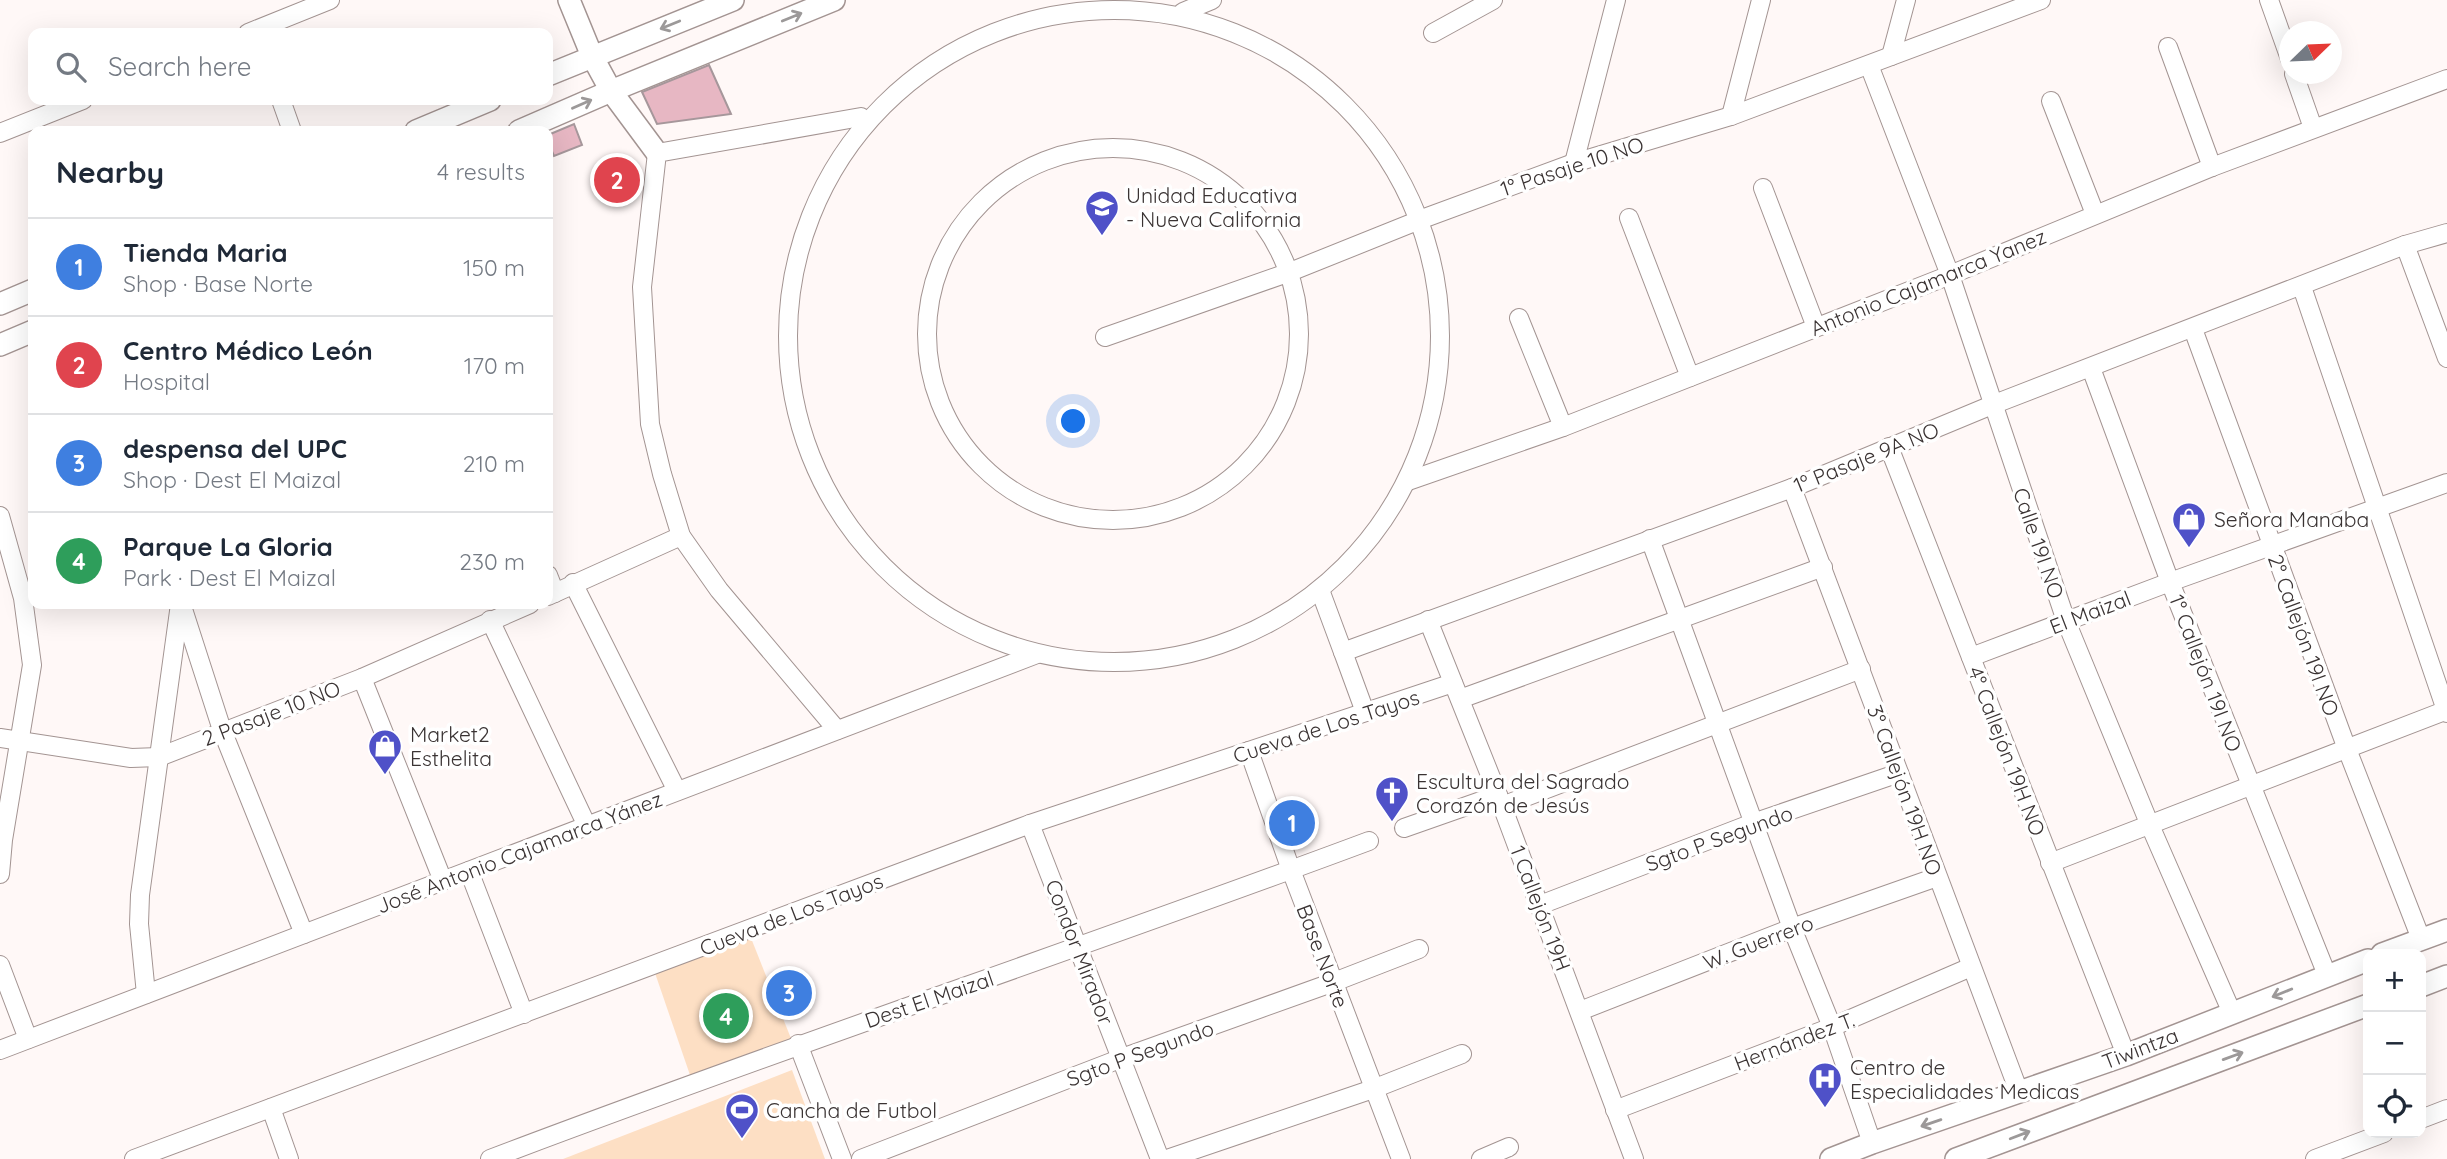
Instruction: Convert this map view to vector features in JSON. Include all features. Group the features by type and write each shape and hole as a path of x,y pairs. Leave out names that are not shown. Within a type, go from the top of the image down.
{"street":[{"path":"263,28 330,0"},
{"path":"569,0 592,56 611,91 657,153 642,287 650,424 681,536 719,590 837,730"},
{"path":"553,73 733,0"},
{"path":"531,126 835,0"},
{"path":"1183,12 1212,0"},
{"path":"1433,33 1493,0"},
{"path":"1574,163 1616,0"},
{"path":"1731,117 1761,0"},
{"path":"1891,56 1906,0"},
{"name":"1° Pasaje 10 NO","path":"1105,337 1290,272 1422,219 1574,163 1731,117 2041,0"},
{"path":"2269,0 2279,29"},
{"path":"1142,5 1183,12 1283,50 1367,122 1422,219 1441,307 1436,396 1408,481 1369,540 1320,590 1257,630 1186,655 1111,663 1037,654 948,618 873,558 818,478 788,387 786,291 811,199 861,117 912,79 979,46 1059,25 1142,5"},
{"path":"2168,47 2211,167"},
{"name":"Calle 19I NO","path":"1869,65 1950,275 2066,621 2149,824 2232,1013"},
{"name":"Antonio Cajamarca Yanez","path":"1408,481 1563,427 1950,275 2211,167 2447,79"},
{"path":"2298,84 2313,128"},
{"path":"2050,101 2095,214"},
{"path":"0,133 70,105"},
{"path":"283,105 290,126"},
{"path":"428,126 477,105"},
{"path":"657,153 861,117"},
{"path":"1095,146 1157,151 1214,175 1260,217 1290,272 1301,333 1291,394 1262,449 1217,491 1161,516 1100,522 1040,507 988,474 949,425 928,366 928,304 935,281 947,245 984,196 1036,162 1095,146"},
{"path":"1763,188 1816,327"},
{"path":"1629,218 1690,377"},
{"name":"1º Pasaje 9A NO","path":"1343,652 1792,488 1992,405 2405,245 2447,233"},
{"path":"2405,245 2447,358"},
{"path":"2050,863 2447,711 2302,286"},
{"path":"0,304 28,292"},
{"path":"1519,318 1563,427"},
{"name":"2° Callejón 19I NO","path":"2193,329 2347,749 2421,940"},
{"path":"0,345 28,333"},
{"name":"1° Callejón 19I NO","path":"2091,368 2170,582 2327,975"},
{"name":"4° Callejón 19H NO","path":"1889,447 2126,1055"},
{"name":"El Maizal","path":"1971,657 2170,582 2447,483"},
{"name":"3° Callejón 19H NO","path":"1792,488 2019,1092"},
{"path":"0,516 23,597 32,665 3,840 0,874"},
{"path":"553,594 681,536"},
{"path":"1650,539 1753,824 1832,1027 1872,1143"},
{"name":"Cueva de Los Tayos","path":"134,1159 1030,824 1365,712 1456,691 1680,620 1823,567"},
{"path":"573,583 677,791"},
{"path":"1320,590 1365,712"},
{"path":"146,994 139,924 140,895 180,609"},
{"path":"183,609 222,730 304,934"},
{"name":"2 Pasaje 10 NO","path":"0,738 131,758 159,757 222,730 362,678 518,609"},
{"path":"490,620 587,826"},
{"name":"1 Callejón 19H","path":"1428,621 1500,800 1634,1159"},
{"name":"José Antonio Cajamarca Yánez","path":"0,1049 1037,654"},
{"path":"1404,828 1500,800 1717,726 1861,669"},
{"path":"362,678 443,881"},
{"name":"Base Norte","path":"1249,751 1291,870 1401,1159"},
{"name":"Sgto P Segundo","path":"1540,905 1753,824 1899,773"},
{"name":"Condor Mirador","path":"1030,824 1160,1159"},
{"name":"Dest El Maizal","path":"490,1159 518,1154 799,1044 1079,947 1368,841"},
{"path":"468,871 524,1014"},
{"name":"W. Guerrero","path":"1580,1011 1792,928 1937,877"},
{"path":"2396,949 2447,930"},
{"name":"Sgto P Segundo","path":"861,1159 1122,1058 1334,982 1419,948"},
{"name":"Tiwintza","path":"1831,1159 2126,1055 2363,962"},
{"path":"0,965 28,1039"},
{"name":"Hernández T.","path":"1615,1110 1832,1027 1971,967"},
{"path":"2426,984 2447,976"},
{"name":"Tiwintza","path":"1956,1159 2363,1007"},
{"path":"799,1044 842,1159"},
{"path":"1167,1159 1373,1088 1462,1054"},
{"path":"2076,1072 2091,1108"},
{"path":"271,1108 289,1159"},
{"path":"2426,1117 2447,1109"},
{"path":"2315,1159 2372,1138"},
{"path":"1481,1159 1509,1147"}],"shaded area":[{"path":"751,938 792,1041 691,1078 655,973"},
{"path":"792,1070 825,1159 563,1159"}],"building":[{"path":"709,65 731,114 657,124 642,92"},
{"path":"574,124 582,145 554,156 553,133"}],"place":[{"name":"Centro Médico León","path":"617,180"},
{"name":"Unidad Educativa - Nueva California","path":"1102,237"},
{"name":"Señora Manaba","path":"2189,549"},
{"name":"Market2 Esthelita","path":"385,776"},
{"name":"Tienda Maria","path":"1292,823"},
{"name":"Escultura del Sagrado Corazón de Jesús","path":"1392,823"},
{"name":"despensa del UPC","path":"789,993"},
{"name":"Parque La Gloria","path":"726,1016"},
{"name":"Centro de Especialidades Medicas","path":"1825,1109"},
{"name":"Cancha de Futbol","path":"742,1140"}]}
